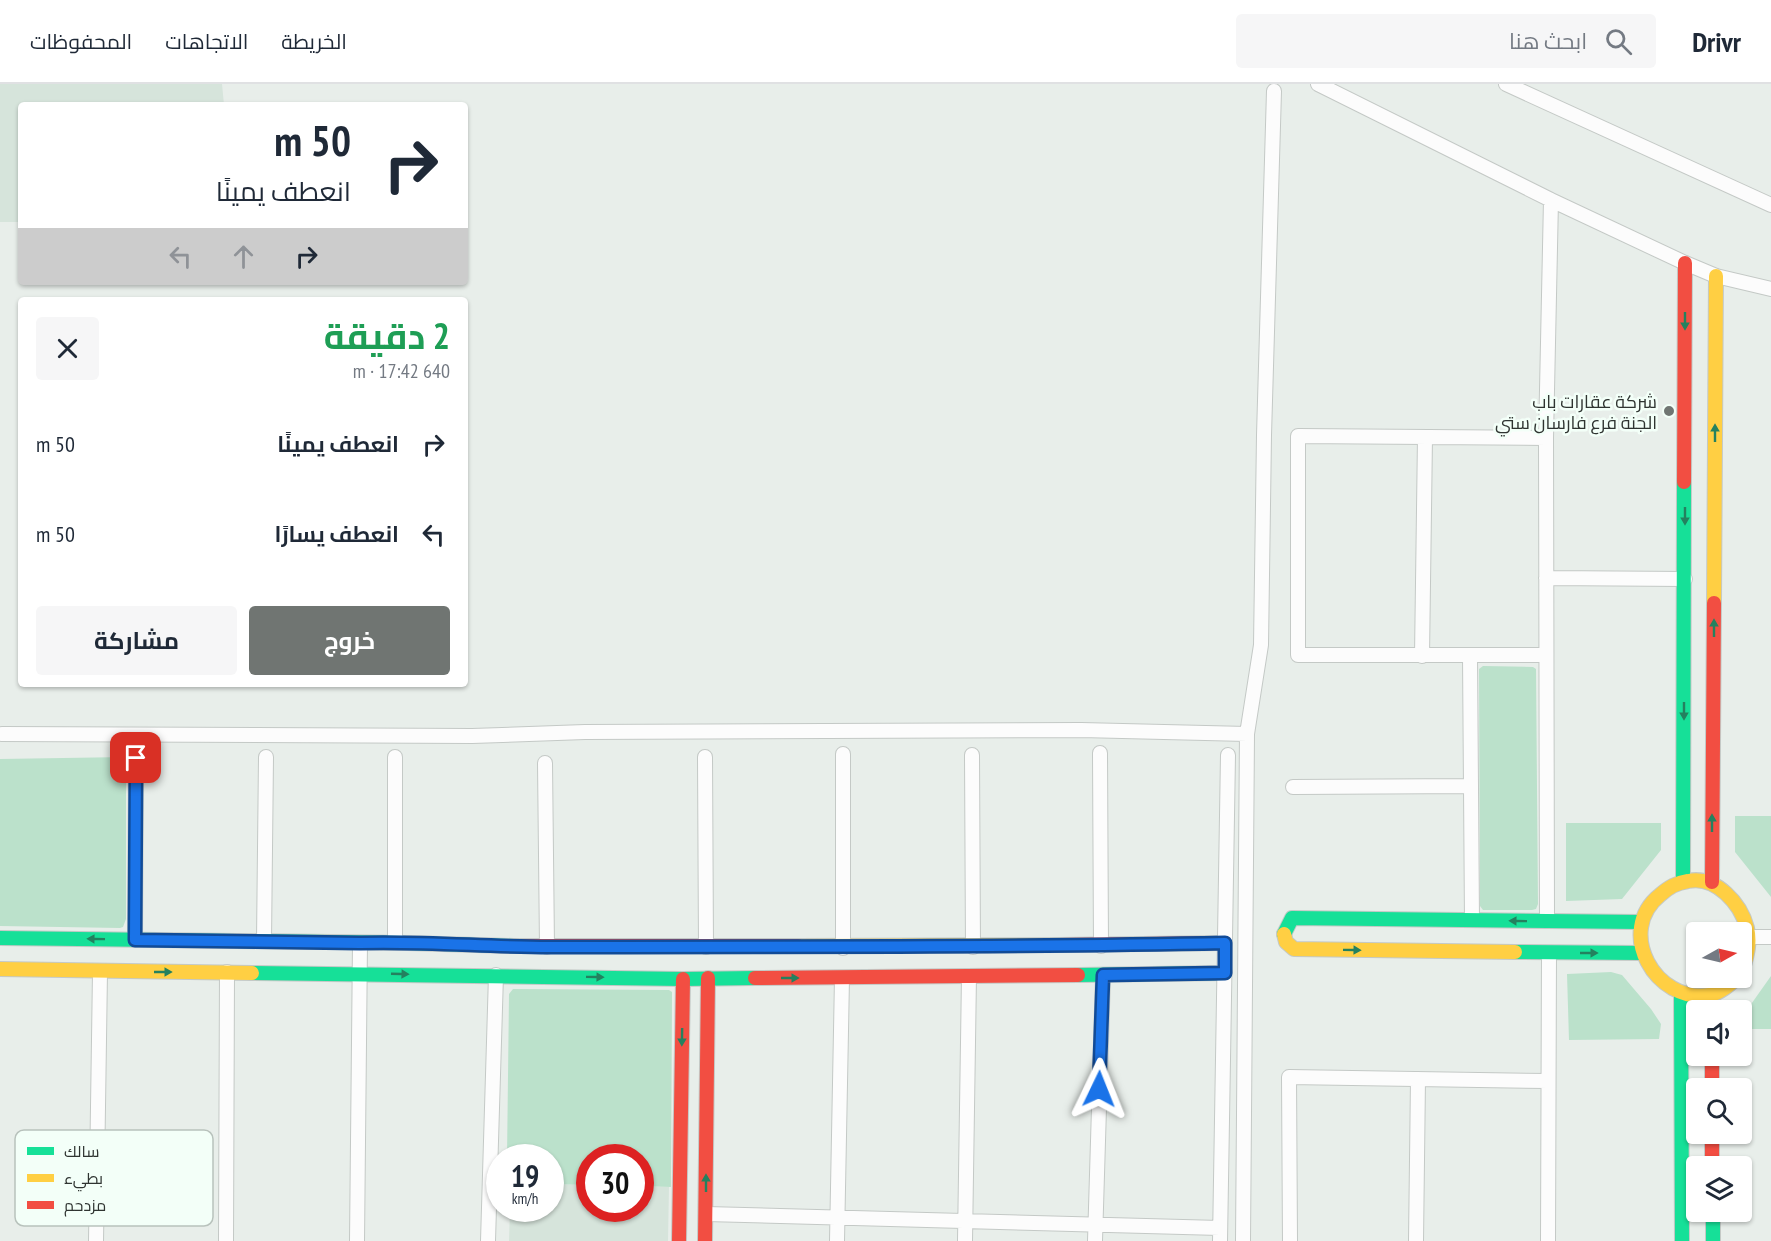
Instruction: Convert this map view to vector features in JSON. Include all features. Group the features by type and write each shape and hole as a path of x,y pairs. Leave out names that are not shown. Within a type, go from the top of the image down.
{"street":[{"path":"1318,84 1551,200 1685,263 1716,276 1771,289"},
{"path":"1506,84 1771,205"},
{"path":"1536,98 1543,84"},
{"path":"1244,1241 1247,734 1261,645 1264,435 1274,91"},
{"path":"1547,921 1546,438 1551,200"},
{"path":"1683,881 1685,263"},
{"path":"1712,882 1716,276"},
{"path":"1546,438 1298,436 1298,655 1546,656"},
{"path":"1422,656 1425,437"},
{"path":"1546,578 1685,579"},
{"path":"1470,656 1472,920"},
{"path":"2,735 472,736 585,732 1046,730 1247,734"},
{"path":"1100,753 1101,946"},
{"path":"843,754 843,948"},
{"path":"706,1214 1095,1226 1220,1235 1228,754"},
{"path":"972,755 973,947"},
{"path":"264,941 266,757"},
{"path":"395,757 395,942"},
{"path":"705,757 706,947"},
{"path":"135,940 136,758"},
{"path":"545,763 547,947"},
{"path":"1293,787 1471,786"},
{"path":"1725,988 1712,994 1681,993 1661,982 1650,972 1642,953 1640,922 1651,903 1661,892 1683,881 1700,880 1725,887 1737,897 1749,915 1754,937 1752,953"},
{"path":"1640,922 1292,918 1284,928 1284,939 1286,944 1294,950 1642,953"},
{"path":"1754,937 1771,937"},
{"path":"0,938 395,942 547,947 843,948 969,976 1225,973"},
{"path":"357,1241 360,943"},
{"path":"0,969 683,979 842,978 973,947 1225,943"},
{"path":"1548,1241 1549,953"},
{"path":"98,1130 100,972"},
{"path":"226,1241 227,972"},
{"path":"488,1241 496,975"},
{"path":"1095,1241 1103,975"},
{"path":"965,1241 969,976"},
{"path":"705,1241 708,978"},
{"path":"837,1241 842,978"},
{"path":"679,1241 683,979"},
{"path":"1681,993 1682,1241"},
{"path":"1712,994 1712,1000"},
{"path":"1290,1241 1289,1077 1548,1081"},
{"path":"1416,1241 1418,1079"},
{"path":"1713,1222 1713,1241"},
{"path":"96,1226 96,1241"}],"shaded area":[{"path":"0,84 222,84 224,102 18,102 18,222 0,222"},
{"path":"564,1184 576,1185 576,1222 654,1222 654,1186 669,1187 668,1241 509,1241 510,1222 564,1222"}],"green space":[{"path":"1483,666 1533,667 1536,669 1538,904 1536,909 1532,910 1483,910 1480,906 1479,669"},
{"path":"126,757 126,919 123,927 0,926 0,759"},
{"path":"1735,816 1771,816 1771,897 1735,852"},
{"path":"1566,823 1661,823 1661,850 1622,899 1566,901"},
{"path":"1611,972 1622,975 1651,1009 1661,1024 1659,1039 1569,1040 1567,974"},
{"path":"1771,976 1771,1029 1752,1029 1752,1003"},
{"path":"513,989 669,990 672,992 671,1187 654,1186 654,1144 576,1144 576,1185 564,1184 564,1144 507,1144 509,994"}],"traffic: fast":[{"path":"1683,881 1684,482"},
{"path":"1284,934 1292,918 1640,922"},
{"path":"0,938 513,946"},
{"path":"1515,952 1642,953"},
{"path":"252,973 755,978"},
{"path":"1078,975 1225,973"},
{"path":"1681,993 1682,1241"},
{"path":"1713,1222 1713,1241"}],"traffic: slow":[{"path":"1714,603 1716,276"},
{"path":"1724,988 1710,995 1690,995 1673,988 1658,977 1648,962 1642,945 1641,927 1647,910 1660,895 1676,884 1698,880 1708,882 1726,893 1745,922"},
{"path":"1284,934 1286,942 1294,949 1515,952"},
{"path":"798,946 1059,945"},
{"path":"0,969 252,973"}],"traffic: jam":[{"path":"1684,482 1685,263"},
{"path":"1712,882 1714,603"},
{"path":"1059,945 1225,943"},
{"path":"513,946 798,946"},
{"path":"755,978 1078,975"},
{"path":"705,1241 708,978"},
{"path":"679,1241 683,979"},
{"path":"1712,1066 1712,1078"},
{"path":"1712,1144 1712,1156"}],"place":[{"name":"شرکة عقارات باب الجنة فرع فارسان ستي","path":"1669,411"}],"route":[{"path":"136,758 135,940 395,942 547,947 909,948 1225,943 1225,973 1103,975 1099,1089"}]}
